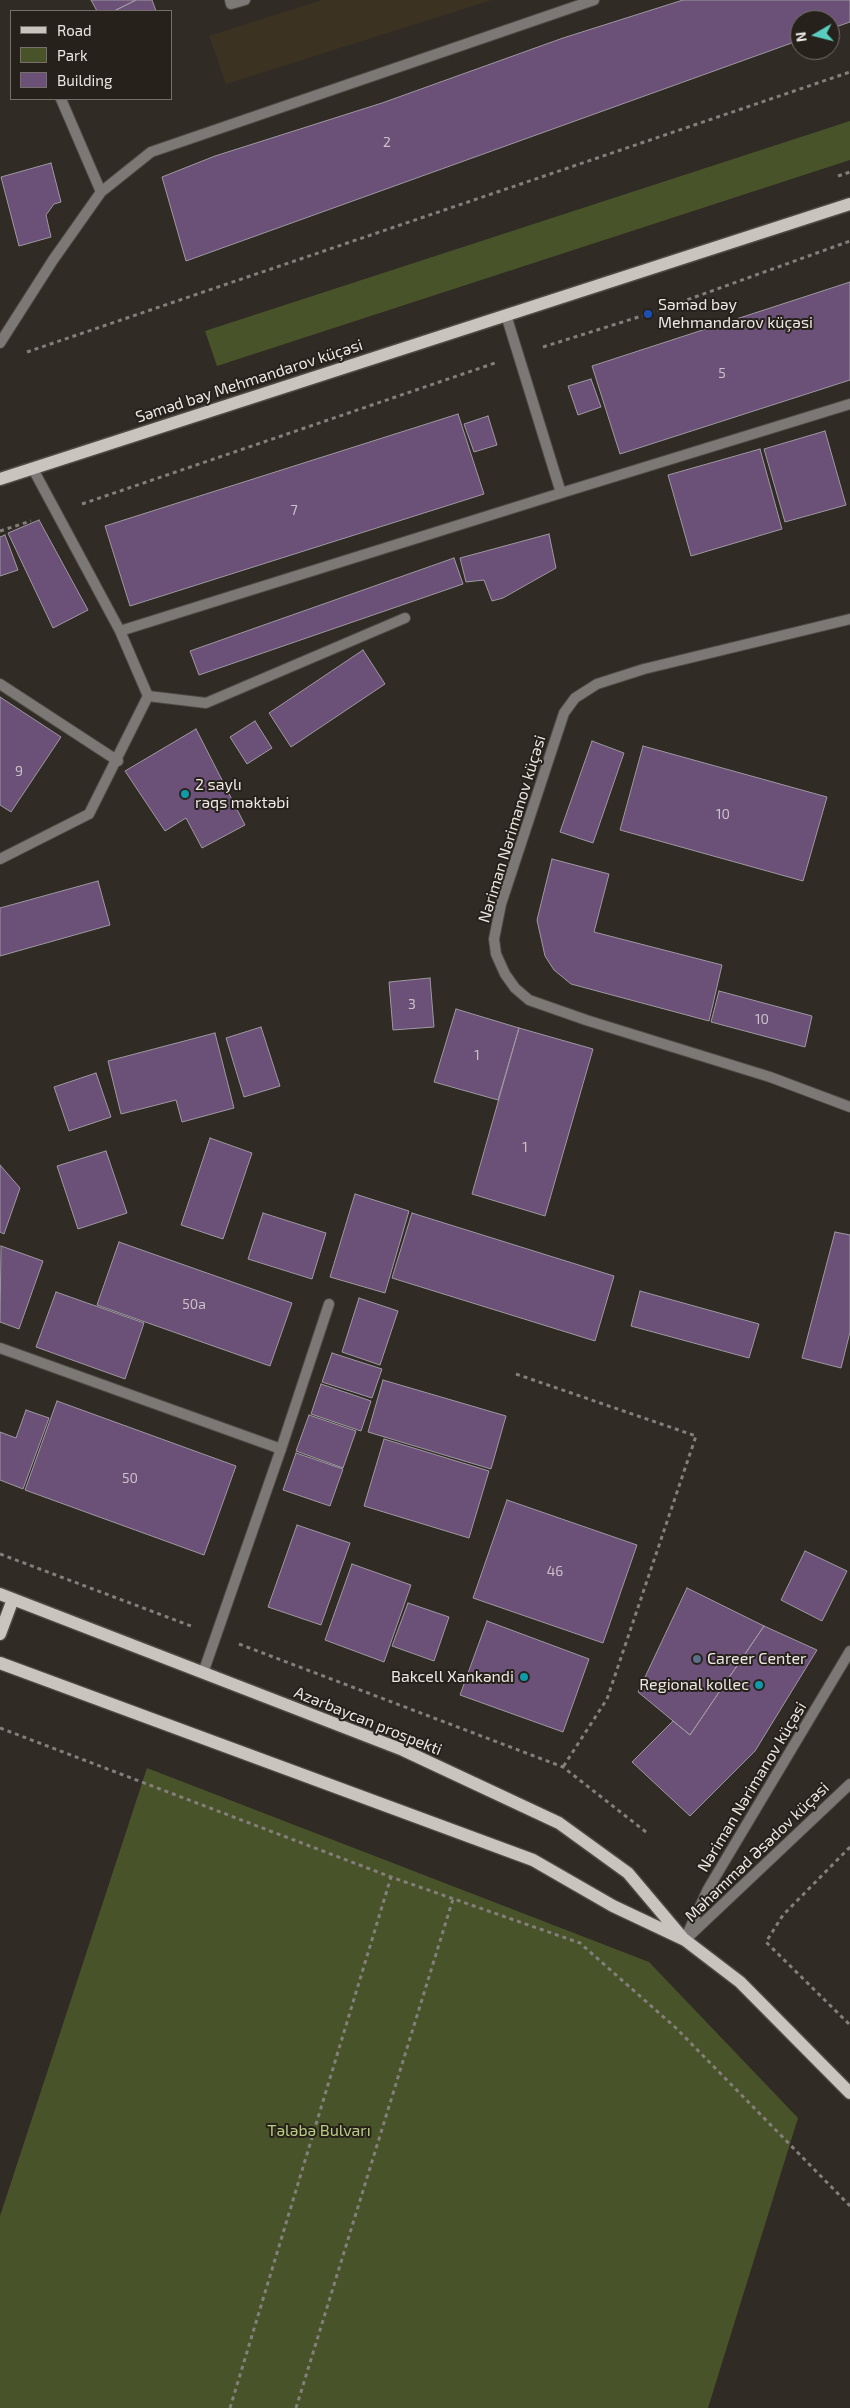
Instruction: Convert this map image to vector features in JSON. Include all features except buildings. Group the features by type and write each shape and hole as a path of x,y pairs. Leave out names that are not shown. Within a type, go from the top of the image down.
{"main road":[{"name":"Səməd bəy Mehmandarov küçəsi","path":"0,479 850,204"},
{"name":"Azərbaycan prospekti","path":"0,1594 403,1750 559,1824 628,1873 685,1940"},
{"path":"0,1634 12,1599"},
{"name":"Azərbaycan prospekti","path":"0,1663 533,1860 613,1906 685,1940 740,1982 850,2092"}],"street":[{"path":"230,0 231,4 245,0"},
{"path":"0,343 53,260 101,192 151,152 594,0"},
{"path":"61,100 101,192"},
{"path":"506,315 561,493"},
{"path":"120,631 850,404"},
{"path":"0,859 89,814 118,760 148,696 120,631 33,469"},
{"path":"148,696 206,704 405,618"},
{"name":"Nəriman Nərimanov küçəsi","path":"850,620 644,669 597,684 575,698 564,713 501,904 494,939 496,954 505,974 515,988 529,1000 586,1020 770,1076 850,1108"},
{"path":"0,684 118,760"},
{"path":"203,1672 217,1636 329,1304"},
{"path":"0,1348 281,1449"},
{"name":"Nəriman Nərimanov küçəsi","path":"685,1940 708,1889 850,1652"},
{"name":"Məhəmməd Əsədov küçəsi","path":"685,1940 850,1784"}],"path":[{"path":"19,355 850,72"},
{"path":"0,531 518,355 648,314 850,241"},
{"path":"516,1374 696,1436 607,1699 563,1767"},
{"path":"0,1554 563,1767 646,1832"},
{"path":"0,1728 391,1877 580,1943 676,2028 850,2206"},
{"path":"850,1848 783,1915 766,1942 850,2025"},
{"path":"230,2408 391,1877"},
{"path":"296,2408 453,1899"}],"shaded area":[{"path":"322,0 492,0 226,84 209,36"}],"green space":[{"path":"850,121 850,160 217,366 205,331"},
{"name":"Tələbə Bulvarı","path":"147,1768 649,1962 798,2118 708,2408 0,2408 0,2216"}],"place":[{"name":"Səməd bəy Mehmandarov küçəsi","path":"648,314"},
{"name":"2 saylı rəqs məktəbi","path":"185,794"},
{"name":"Career Center","path":"697,1659"},
{"name":"Bakcell Xankəndi","path":"524,1677"},
{"name":"Regional kollec","path":"759,1685"}]}
